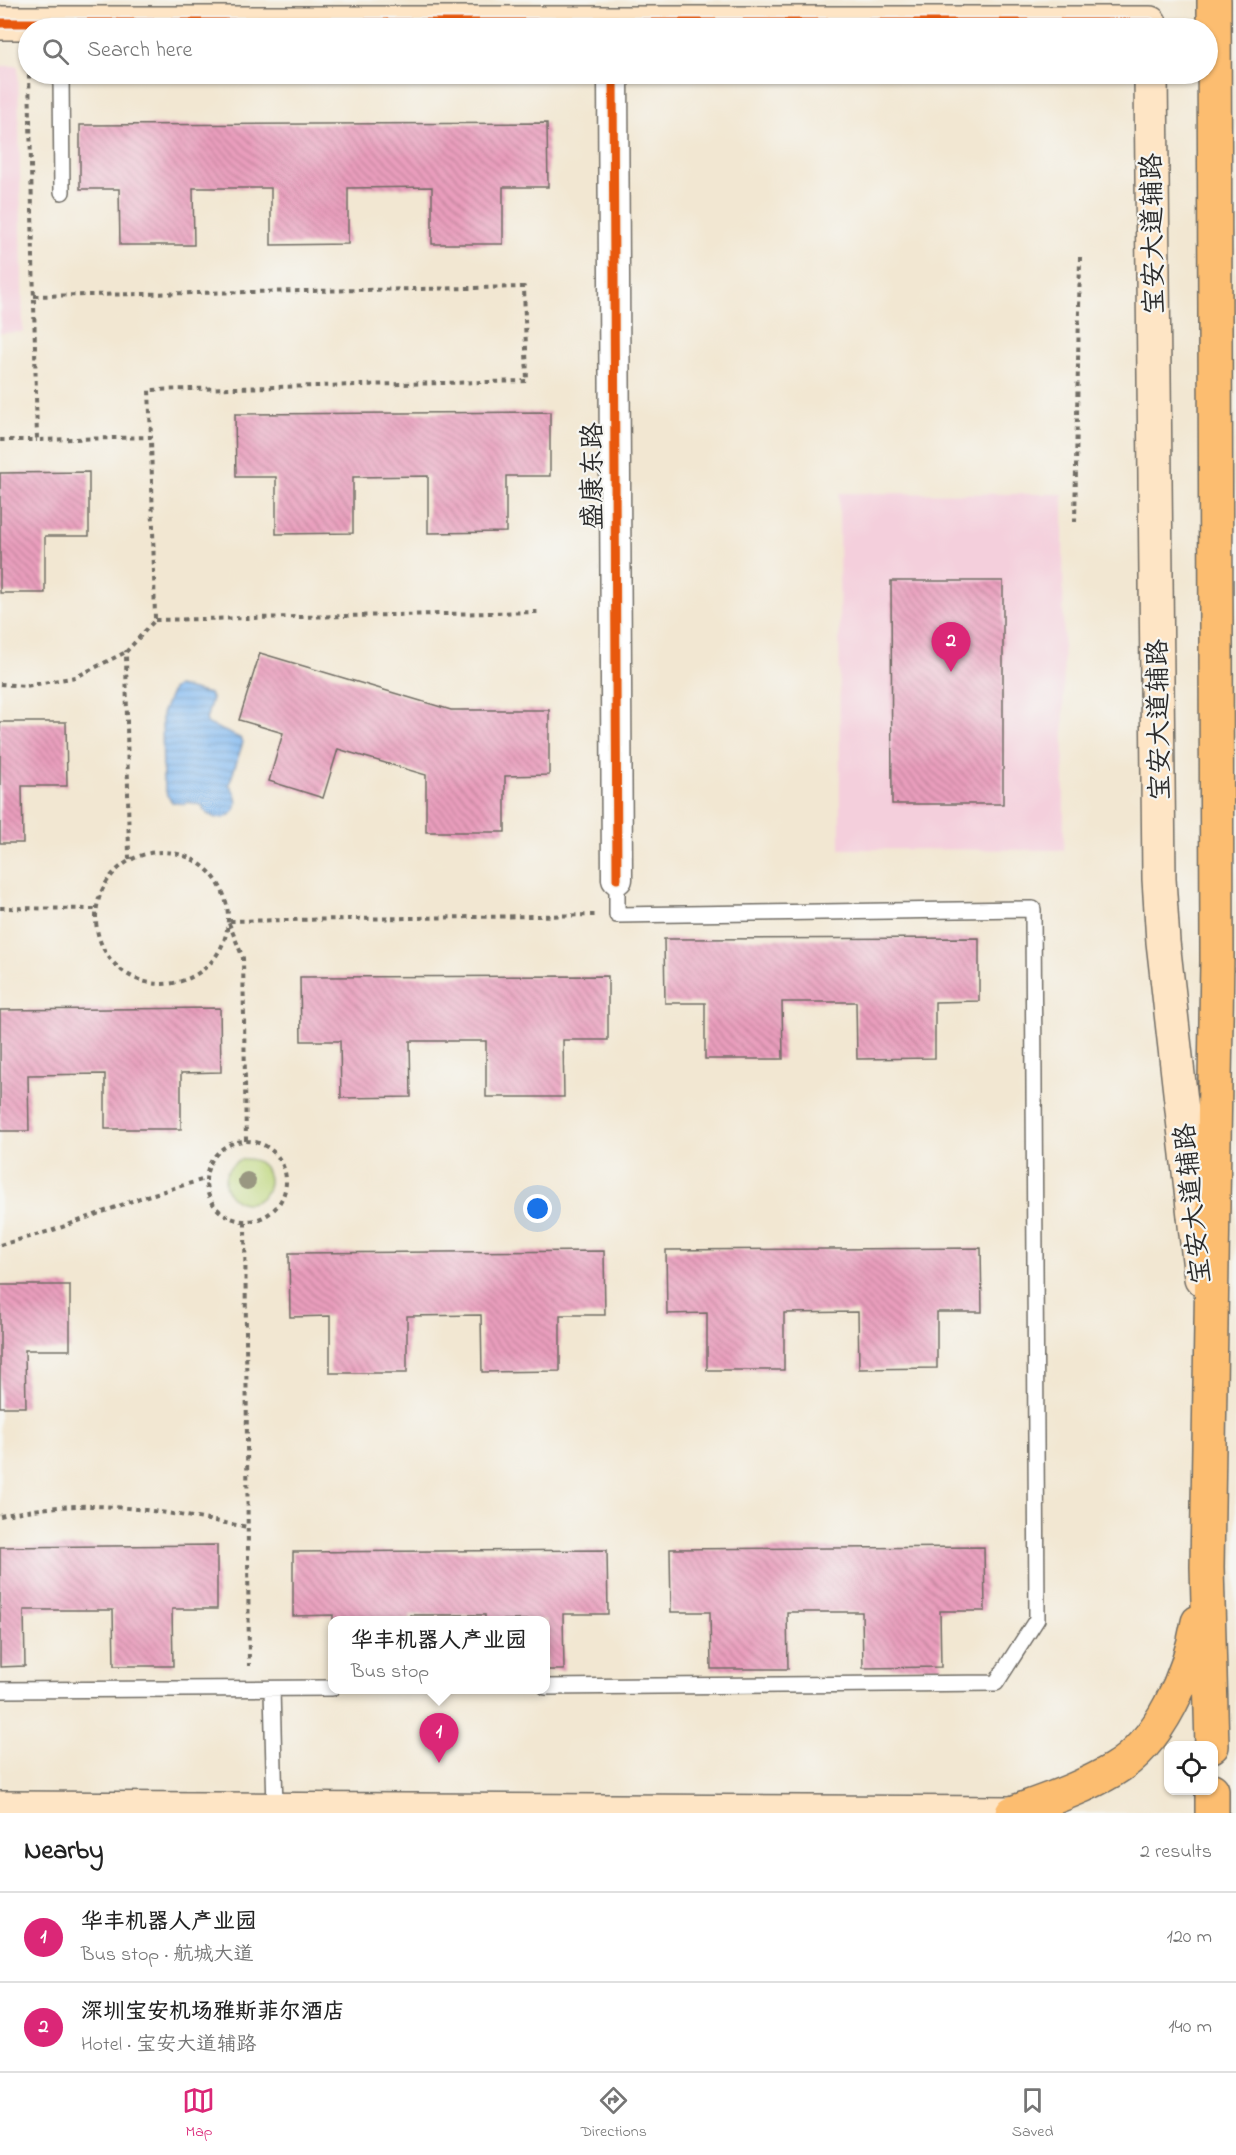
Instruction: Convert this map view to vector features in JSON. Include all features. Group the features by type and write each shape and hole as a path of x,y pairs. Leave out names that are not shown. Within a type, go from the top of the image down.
{"main road":[{"path":"1214,0 1214,18"},
{"path":"1090,18 1150,17"},
{"path":"0,23 18,24"},
{"name":"宝安大道辅路","path":"1150,84 1160,879 1163,942 1210,1363"},
{"path":"1212,1741 1207,1567 1217,960 1214,84"},
{"path":"0,1808 1013,1813 1077,1789 1116,1769 1148,1741 1169,1708 1195,1641 1207,1567"},
{"path":"1212,1795 1212,1813"}],"street":[{"name":"盛康东路","path":"613,84 617,879"}],"lane":[{"path":"61,84 62,192"},
{"path":"550,1687 996,1683 1037,1619 1032,909 616,915 617,879"},
{"path":"0,1690 328,1688"},
{"path":"272,1689 275,1809"}],"path":[{"path":"29,84 37,440"},
{"path":"1075,522 1080,257"},
{"path":"0,684 26,686 76,677 126,652 155,620 149,390 526,381 524,288 34,296"},
{"path":"0,440 151,437"},
{"path":"155,620 538,612"},
{"path":"126,652 129,861"},
{"path":"157,852 178,854 199,863 215,879 226,899 228,921 224,942 213,960 197,975 177,983 156,984 135,979 117,967 104,950 96,930 96,909 103,887 116,870 129,861 135,857 157,852"},
{"path":"0,908 96,909"},
{"path":"228,921 616,915"},
{"path":"228,921 243,958 246,1141"},
{"path":"246,1141 263,1144 274,1152 283,1164 286,1177 285,1191 280,1204 264,1217 245,1222 232,1219 216,1208 207,1192 205,1179 208,1166 215,1155 225,1147 246,1141"},
{"path":"0,1245 57,1229 140,1198 205,1179"},
{"path":"245,1222 249,1688"},
{"path":"0,1516 43,1508 92,1506 154,1511 248,1527"}],"shaded area":[{"path":"0,66 18,66 23,332 0,333"},
{"path":"839,493 1063,494 1064,850 840,849"}],"green space":[{"path":"247,1159 262,1166 269,1181 262,1196 247,1203 232,1196 225,1181 232,1166"}],"water":[{"path":"177,686 209,694 212,698 206,720 208,724 240,738 243,742 229,785 235,794 237,803 230,815 223,818 215,818 201,805 172,802 167,795 163,780 162,714 172,690"}],"building":[{"path":"547,123 548,187 503,187 503,244 432,244 432,187 348,188 348,244 271,245 271,188 193,188 194,245 120,245 119,189 80,189 80,125"},
{"path":"550,412 550,476 506,476 506,532 428,533 428,476 353,477 353,533 276,534 276,477 236,477 235,414"},
{"path":"89,472 89,536 45,536 45,593 0,593 0,473"},
{"path":"891,581 1003,581 1003,804 892,804"},
{"path":"260,653 451,710 549,710 549,775 505,776 505,832 426,832 426,775 338,749 323,798 269,781 283,733 239,720"},
{"path":"0,722 66,722 67,786 22,786 23,843 0,843"},
{"path":"979,938 979,1001 935,1002 935,1058 857,1059 856,1002 782,1002 783,1059 705,1059 705,1003 665,1003 664,939"},
{"path":"608,976 608,1040 563,1040 564,1097 486,1097 486,1041 410,1041 411,1097 341,1098 340,1041 301,1041 300,977"},
{"path":"220,1008 221,1072 181,1073 181,1129 105,1129 105,1074 28,1075 29,1131 0,1131 0,1010"},
{"path":"981,1248 982,1312 937,1312 937,1368 859,1369 858,1312 784,1313 784,1370 707,1370 707,1313 667,1314 666,1250"},
{"path":"604,1251 605,1315 560,1315 560,1371 482,1372 481,1315 407,1316 407,1373 330,1373 330,1316 290,1317 289,1253"},
{"path":"0,1285 70,1285 70,1350 25,1350 26,1407 0,1407"},
{"path":"217,1545 217,1609 172,1609 173,1666 114,1666 113,1610 24,1610 25,1666 0,1667 0,1547"},
{"path":"984,1547 985,1611 940,1611 941,1667 863,1668 862,1612 787,1612 788,1669 711,1669 710,1612 671,1612 670,1549"},
{"path":"607,1550 608,1614 563,1614 564,1670 550,1670 550,1616 293,1616 293,1552"}],"cycle path":[{"path":"0,23 18,23"},
{"path":"613,84 617,879"}],"place":[{"name":"深圳宝安机场雅斯菲尔酒店","path":"951,672"},
{"name":"华丰机器人产业园","path":"439,1763"}]}
